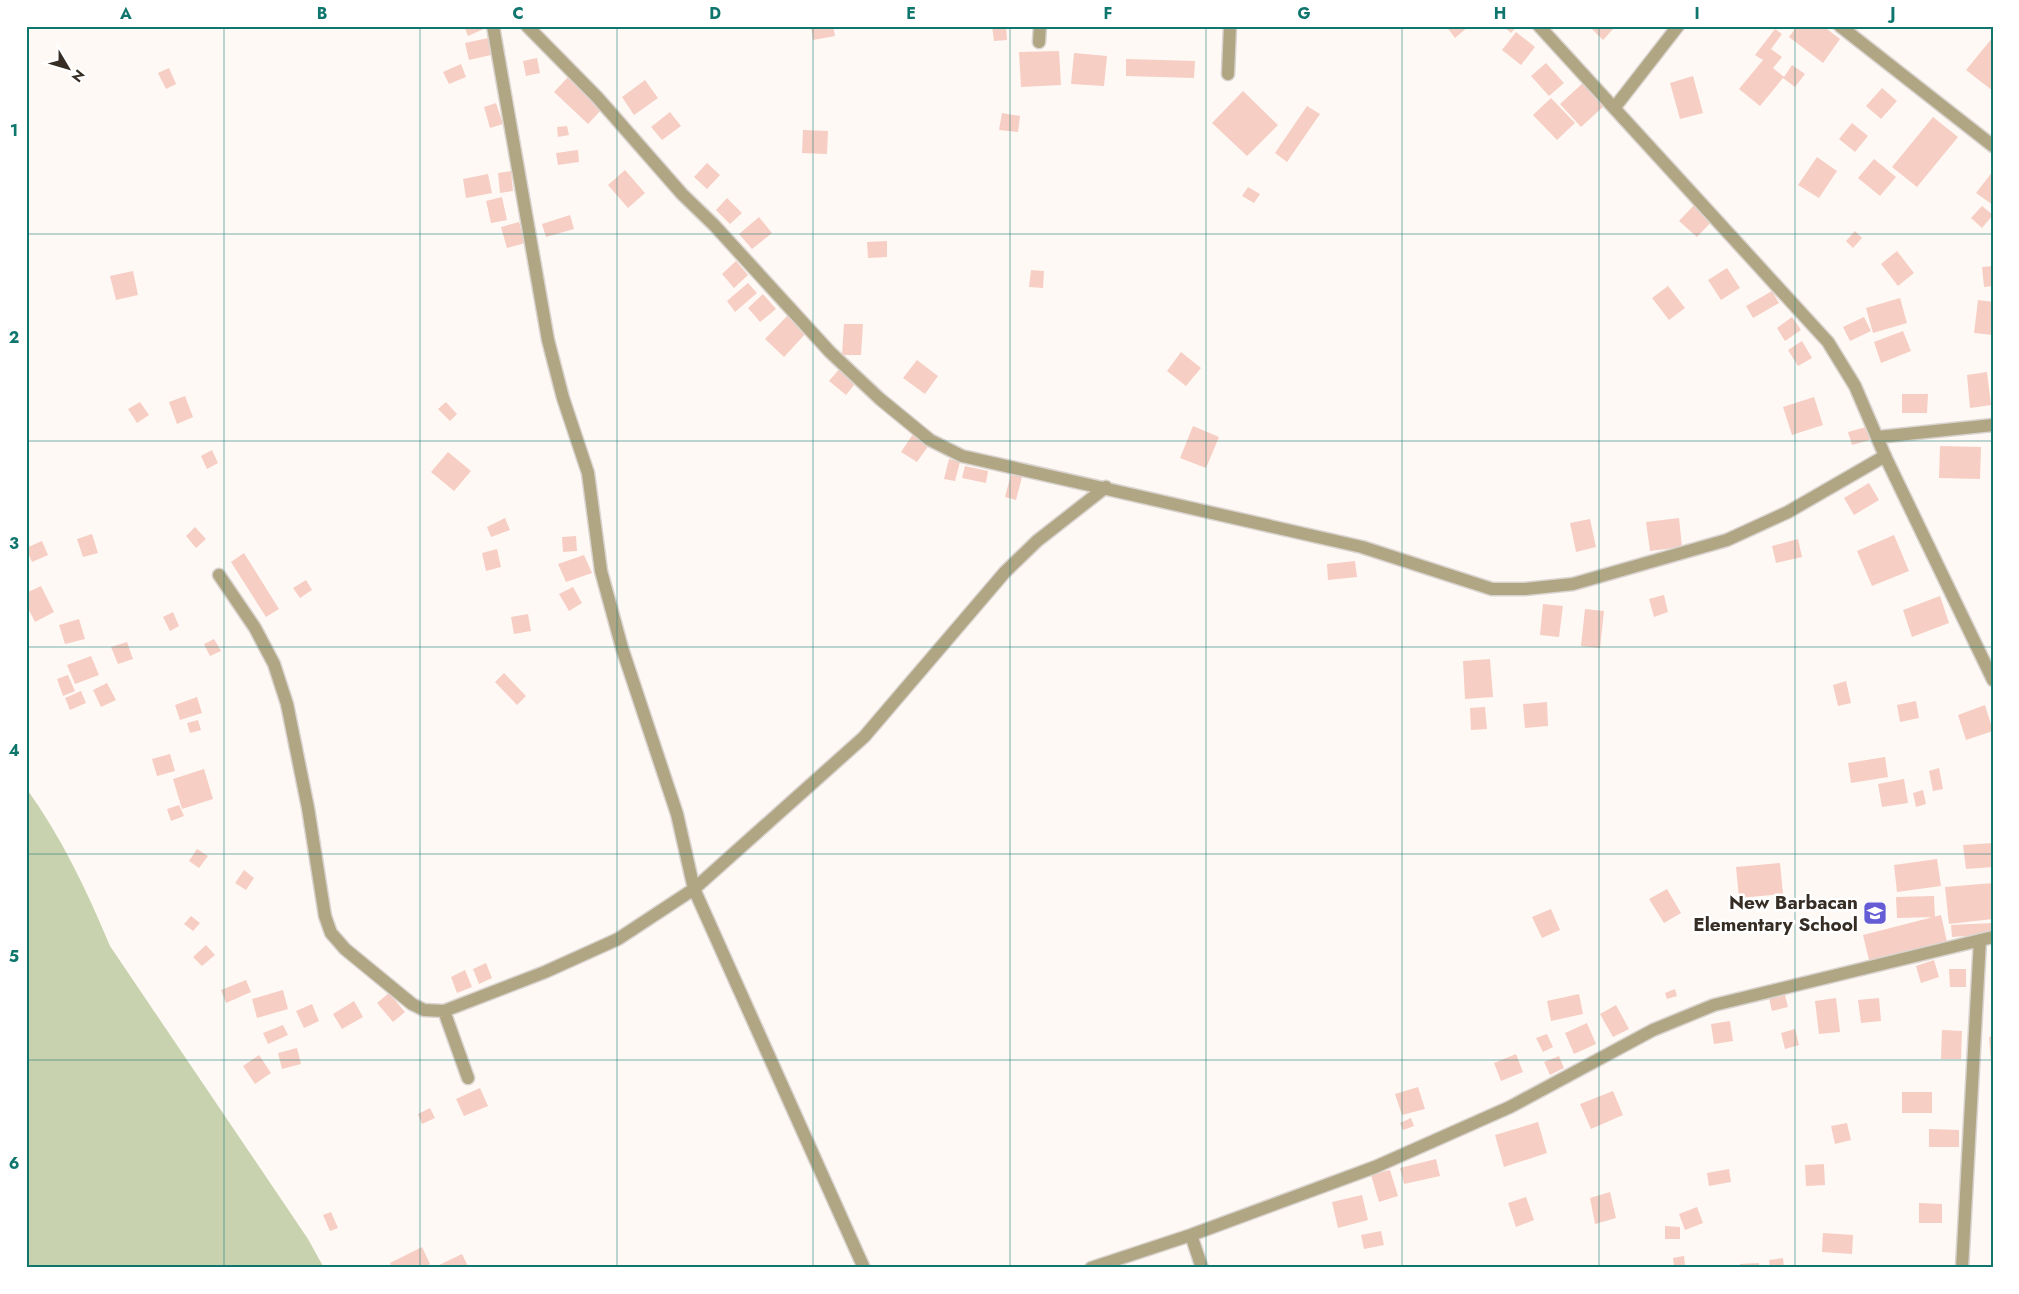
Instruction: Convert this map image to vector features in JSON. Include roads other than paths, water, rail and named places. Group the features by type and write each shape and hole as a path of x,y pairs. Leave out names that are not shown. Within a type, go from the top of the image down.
{"street":[{"path":"493,26 548,340 563,398 588,473 601,571 622,648 677,814 694,889 864,1268"},
{"path":"527,26 597,97 682,194 714,225 830,352 880,400 930,440 962,456 1106,487 1258,525 1362,547 1492,589 1525,589 1573,584 1727,540 1788,512 1885,456"},
{"path":"1039,42 1040,26"},
{"path":"1228,74 1230,26"},
{"path":"1539,26 1828,342 1855,386 1885,456 1993,680"},
{"path":"1615,107 1678,26"},
{"path":"1840,26 1993,146"},
{"path":"1878,437 1993,425"},
{"path":"219,575 255,628 274,664 287,704 308,808 325,916 331,933 345,949 412,1004 424,1010 444,1011 544,972 618,939 694,889 864,737 1005,572 1037,541 1106,487"},
{"path":"1092,1268 1191,1235 1375,1167 1510,1107 1652,1030 1714,1005 1986,938 1962,1268"},
{"path":"444,1011 468,1078"},
{"path":"1191,1235 1202,1268"}],"place":[{"name":"New Barbacan Elementary School","path":"1875,913"}]}
